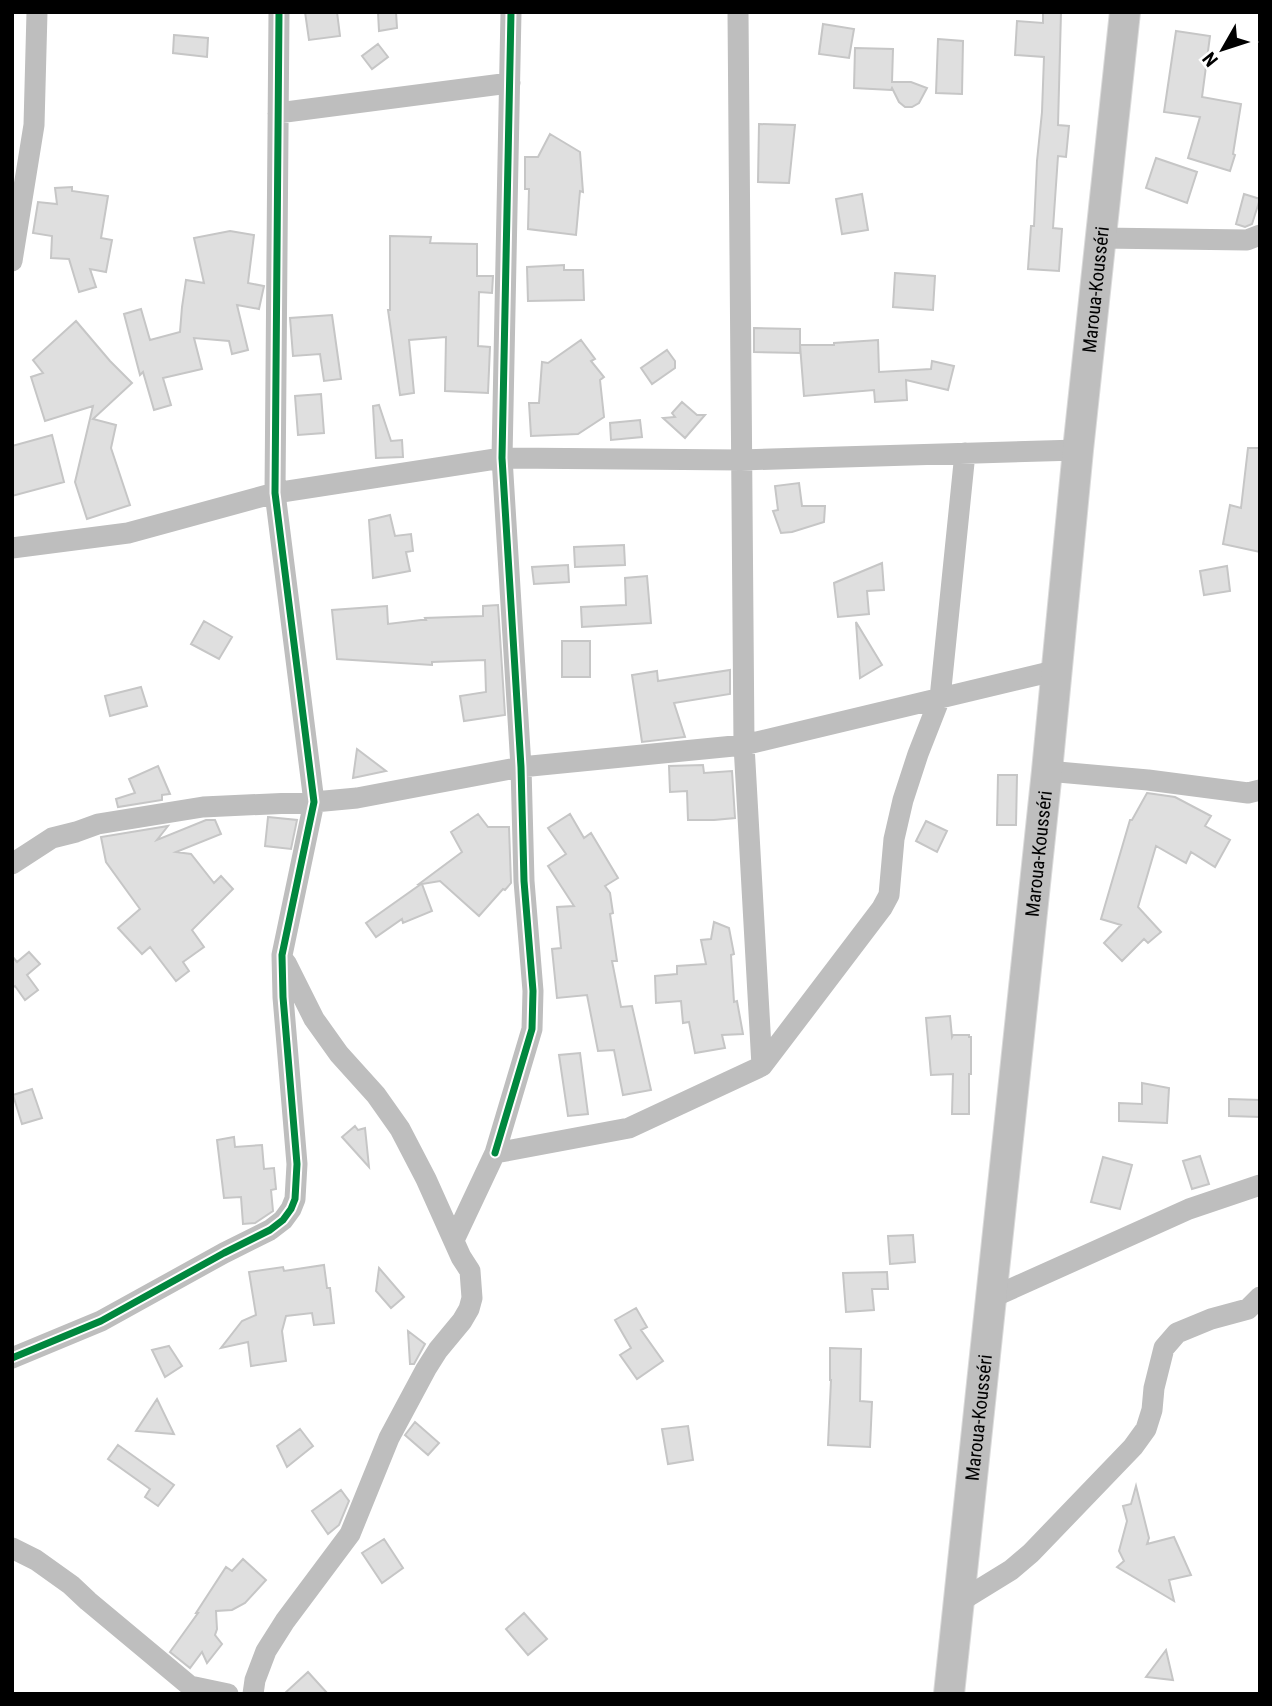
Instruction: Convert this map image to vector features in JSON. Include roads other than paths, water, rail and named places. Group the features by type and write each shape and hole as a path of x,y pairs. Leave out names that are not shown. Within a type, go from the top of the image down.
{"highway":[{"name":"Maroua-Kousséri","path":"949,1694 1125,12"}],"street":[{"path":"12,261 34,125 37,12"},
{"path":"12,1358 101,1321 271,1230 291,1209 296,1190 297,1164 282,955 314,802 275,494 279,12"},
{"path":"454,1240 495,1153 532,1029 533,991 524,881 521,767 502,458 511,12"},
{"path":"738,12 744,745 762,1066"},
{"path":"278,113 510,83"},
{"path":"1101,238 1247,240 1260,236"},
{"path":"12,548 128,533 275,494 502,458 741,460 1078,450"},
{"path":"495,1153 629,1128 762,1066 882,908 889,895 894,839 903,800 940,698 965,453"},
{"path":"12,864 52,838 99,824 203,807 357,798 521,767 744,745 1058,670"},
{"path":"1047,771 1248,793 1260,790"},
{"path":"253,1694 255,1680 266,1651 350,1534 389,1438 426,1369 462,1321 472,1298 470,1271 400,1129 314,1019 282,955"},
{"path":"991,1298 1189,1209 1260,1185"},
{"path":"958,1602 1011,1570 1031,1553 1133,1447 1146,1429 1152,1410 1154,1388 1164,1348 1177,1332 1210,1319 1248,1309 1260,1297"},
{"path":"12,1548 36,1560 71,1585 190,1686 228,1694"}]}
